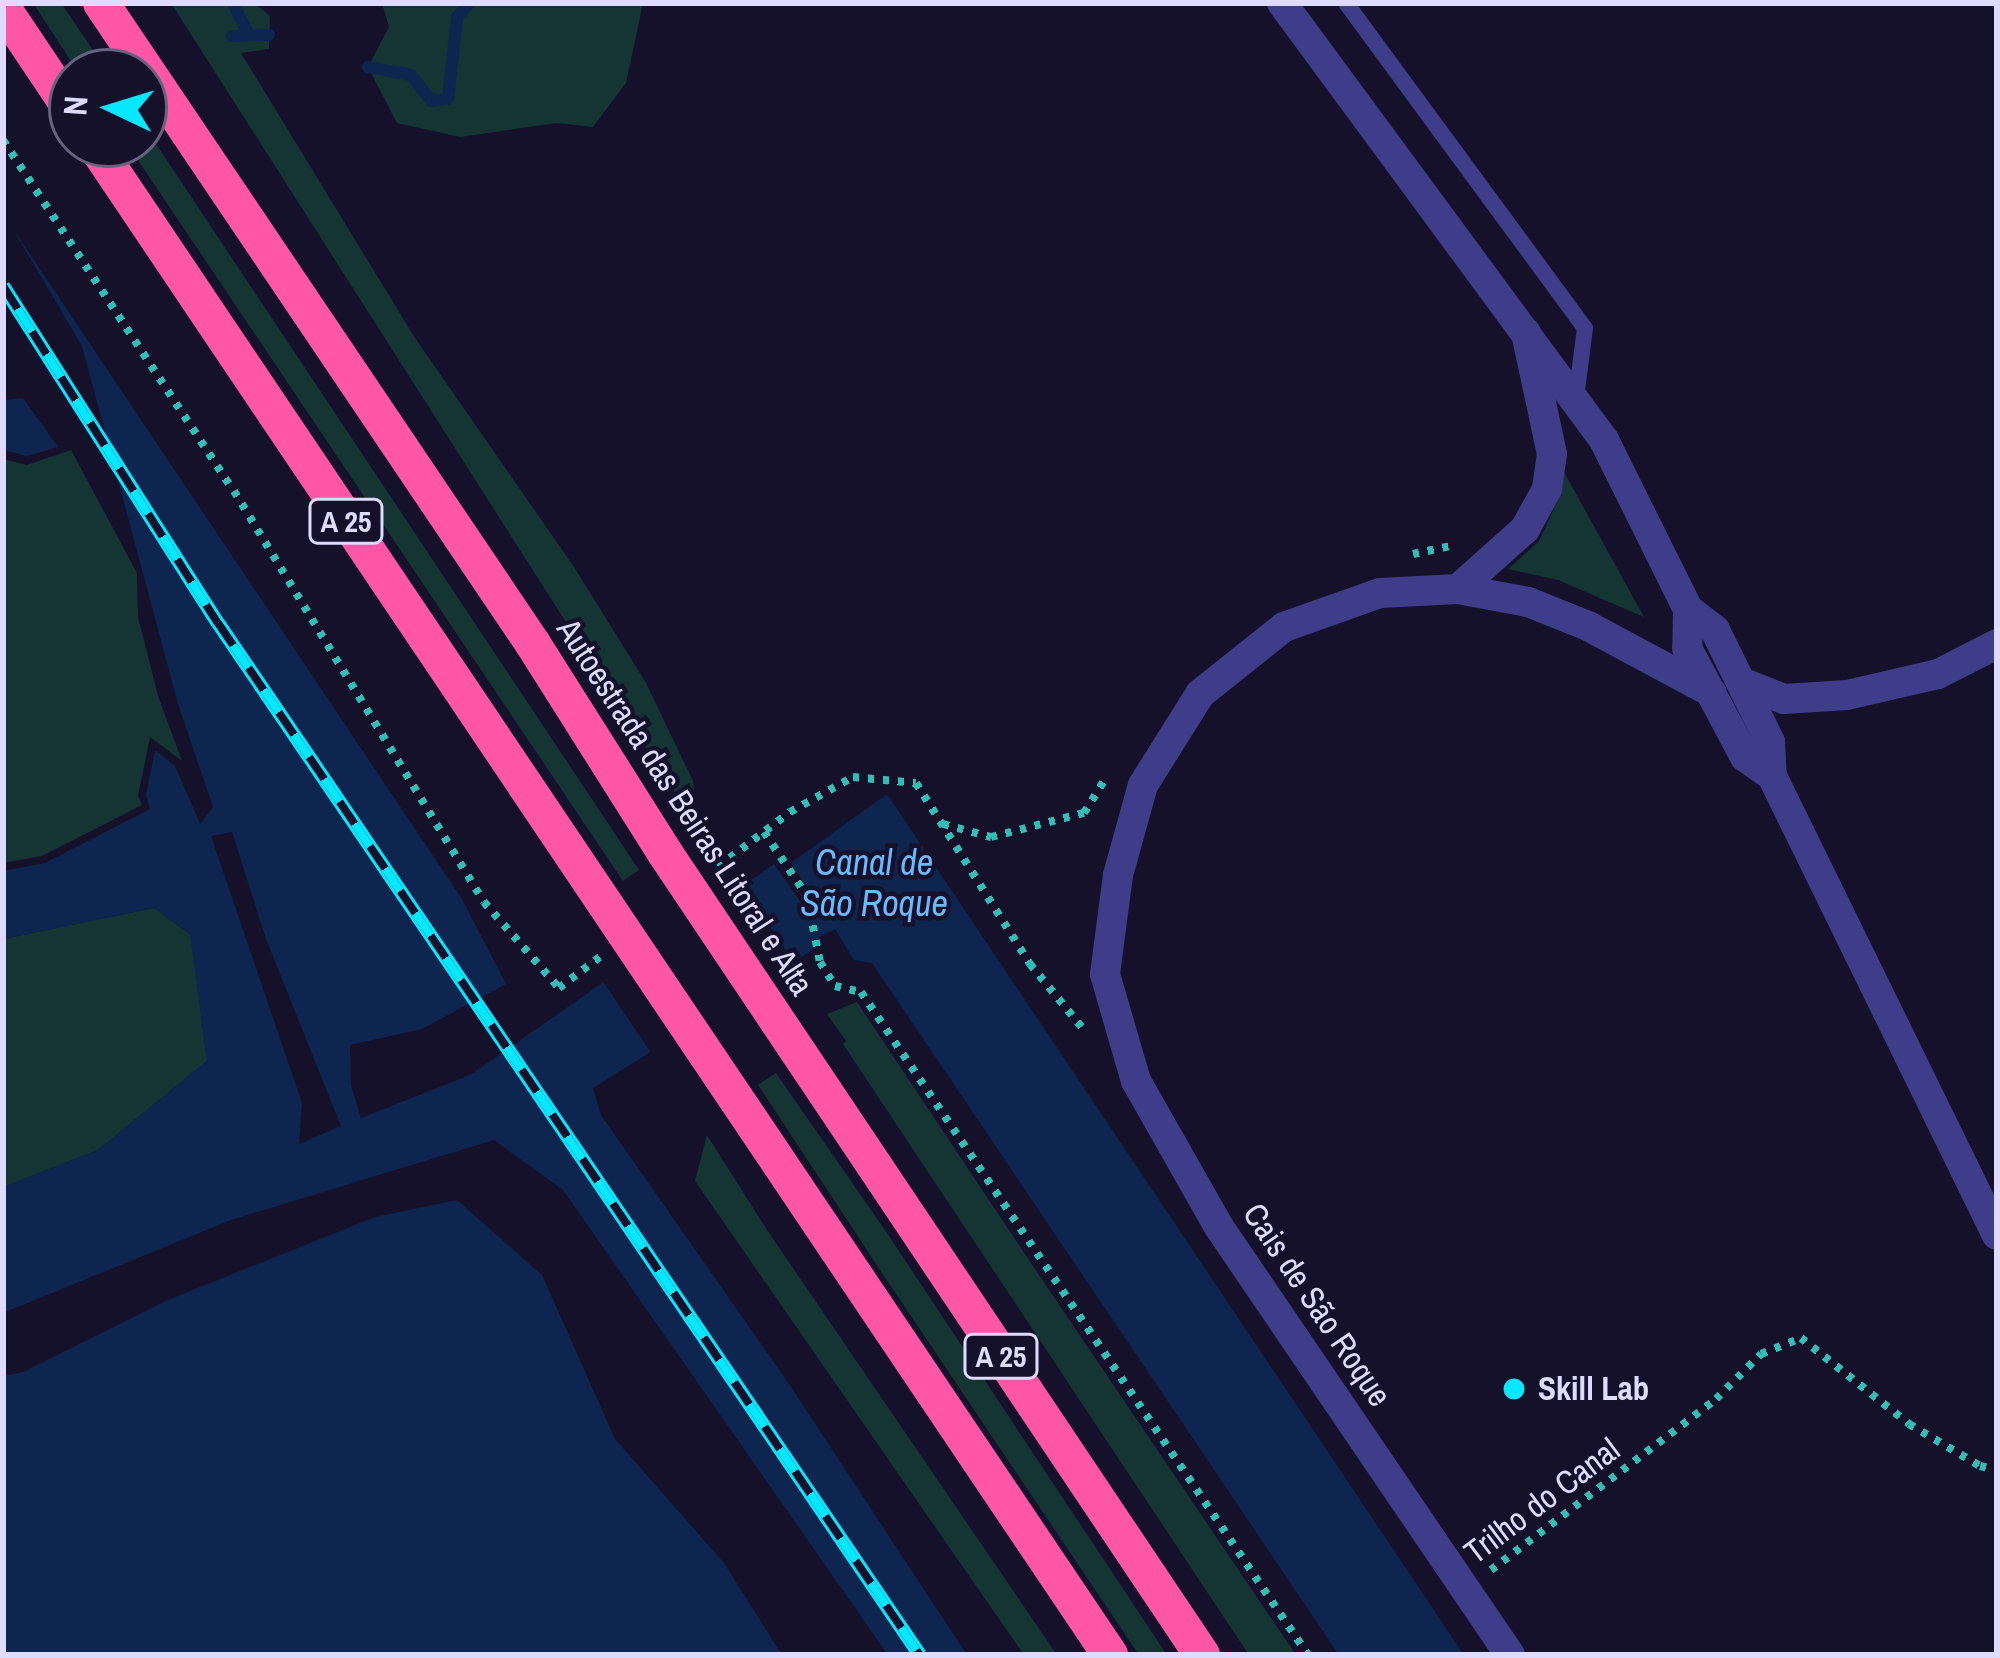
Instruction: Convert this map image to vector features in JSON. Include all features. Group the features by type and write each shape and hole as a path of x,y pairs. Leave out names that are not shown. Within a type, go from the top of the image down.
{"highway":[{"name":"Autoestrada das Beiras Litoral e Alta","path":"100,3 131,48"},
{"path":"119,3 139,48"},
{"path":"3,8 48,75"},
{"name":"Autoestrada das Beiras Litoral e Alta","path":"168,103 533,644 665,853 1202,1655"},
{"name":"A 25","path":"110,168 1110,1655"}],"street":[{"path":"1282,3 1576,399 1604,440 1688,609 1715,630 1726,687 1770,742 1772,776 1997,1235"},
{"path":"1458,589 1525,529 1547,489 1552,454 1525,326"},
{"path":"1458,589 1528,602 1726,687 1784,698 1847,695 1938,674 1997,644"},
{"name":"Cais de São Roque","path":"1458,589 1380,593 1284,627 1200,694 1143,785 1118,875 1106,974 1136,1081 1219,1227 1510,1655"}],"lane":[{"path":"1346,3 1585,328 1576,399"}],"path":[{"path":"764,832 807,896 820,962 835,986 861,992 1308,1655"},
{"name":"Trilho do Canal","path":"1466,1589 1716,1399 1761,1354 1801,1338 1909,1424 1980,1466 1997,1470"}],"green space":[{"path":"33,3 61,3 92,48 62,48"},
{"path":"171,3 254,3 270,16 269,49 241,53 415,338 574,567 646,683 693,781 696,818 702,827 698,829"},
{"path":"382,3 643,3 626,83 593,127 556,123 460,137 397,123 368,67 389,27"},
{"path":"168,162 639,870 623,881 143,168 168,168"},
{"path":"71,450 137,573 138,617 158,696 182,761 150,737 138,796 142,805 42,856 3,863 3,459 27,465"},
{"path":"1564,472 1644,617 1558,580 1508,569 1539,541 1559,498"},
{"path":"154,908 191,935 207,1061 98,1150 3,1187 3,939"},
{"path":"857,1002 1296,1655 1249,1655 843,1044 846,1041 827,1014"},
{"path":"776,1073 1167,1655 1139,1655 880,1270 758,1085"},
{"path":"707,1135 1057,1655 1024,1655 695,1181"}],"water":[{"name":"Canal de São Roque","path":"13,229 462,899 506,984 422,1029 350,1045 351,1085 361,1118 470,1075 774,864 802,904 813,896 791,863 887,794 1464,1655 1339,1655 872,963 854,960 835,929 819,937 822,944 593,1088 601,1115 789,1384 967,1655 888,1655 563,1190 494,1140 231,1220 3,1313 3,1187 98,1150 207,1061 190,934 154,908 3,939 3,871 45,863 150,809 146,795 155,750 175,766 200,824 213,807 178,704 82,346","holes":["232,832 266,939 341,1126 299,1144 302,1103 211,836"]},
{"path":"23,398 58,447 27,456 3,450 3,400"},
{"path":"457,1200 542,1275 615,1439 724,1563 782,1655 3,1655 3,1376 23,1372 170,1299 375,1217"}],"pier":[{"path":"739,881 797,966 656,1061 599,976"}],"waterway":[{"path":"233,3 247,32"},
{"path":"368,67 411,75 431,101 448,99 457,17 469,3"},
{"path":"232,36 269,35"}],"railway":[{"path":"3,286 218,623 920,1655"}],"place":[{"name":"Skill Lab","path":"1514,1389"}]}
